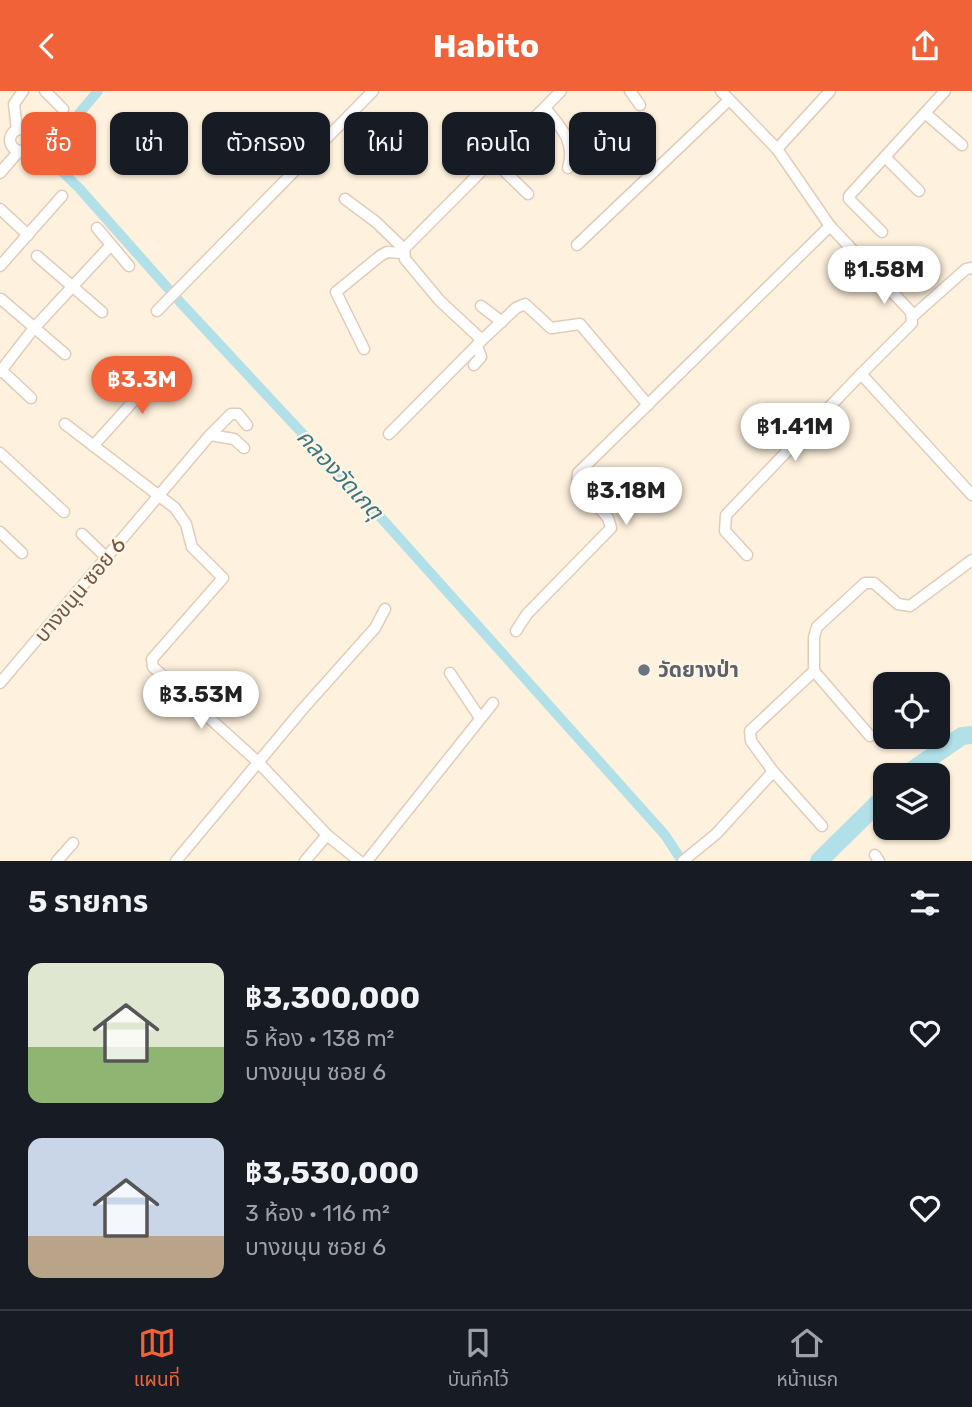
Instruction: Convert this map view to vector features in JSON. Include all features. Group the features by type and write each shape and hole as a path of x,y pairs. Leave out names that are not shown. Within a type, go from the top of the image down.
{"street":[{"path":"17,130 14,104 23,91"},
{"path":"45,91 63,109"},
{"path":"157,311 373,91"},
{"path":"541,112 561,91"},
{"path":"630,91 640,104"},
{"path":"721,91 777,149 830,226 913,316"},
{"path":"777,149 830,91"},
{"path":"882,232 849,197 945,91"},
{"path":"578,246 729,100"},
{"path":"545,108 568,138 571,151 568,168"},
{"path":"925,113 962,145"},
{"path":"0,173 19,151 30,148 33,138 27,130 17,130 10,137 10,142 19,151"},
{"path":"885,157 919,191"},
{"path":"364,349 336,292 380,255 403,251 477,175"},
{"path":"508,175 528,194"},
{"path":"0,267 62,196"},
{"path":"345,199 376,222 480,343 481,357 474,365"},
{"path":"0,209 28,235"},
{"path":"516,631 527,614 609,532 611,522 576,484 576,478 830,226"},
{"path":"97,228 128,266"},
{"path":"31,398 0,370 34,328 111,244"},
{"path":"37,256 103,312"},
{"path":"747,555 725,531 726,515 861,373 912,324 913,316 965,269 972,268"},
{"path":"1,299 65,353"},
{"path":"389,434 516,308 525,305 551,328 580,324 648,405"},
{"path":"481,306 502,322"},
{"path":"93,446 166,365"},
{"path":"861,373 972,495"},
{"name":"บางขนุน ซอย 6","path":"0,683 210,435 234,413 247,425"},
{"path":"65,423 176,508 186,524 192,547 223,578 151,663 258,762 327,835 359,861"},
{"path":"210,435 234,439 244,449"},
{"path":"0,453 64,512"},
{"path":"0,532 22,553"},
{"path":"82,534 107,558"},
{"path":"870,736 814,671 814,636 817,627 865,583 874,583 898,604 910,606 972,560"},
{"path":"176,861 375,628 385,609"},
{"path":"814,671 750,731 751,741 772,771 822,826"},
{"path":"450,673 480,718"},
{"path":"367,861 494,703"},
{"path":"682,861 693,855 760,788 772,771"},
{"path":"305,861 327,835"},
{"path":"57,861 73,843"}],"waterway":[{"name":"คลองวัดเกตุ","path":"98,91 46,153 48,158 79,188 180,302 383,520 665,835 682,861"},
{"path":"923,763 962,736 972,735"},
{"path":"819,861 873,808"}],"place":[{"name":"วัดยางป่า","path":"644,670"}]}
